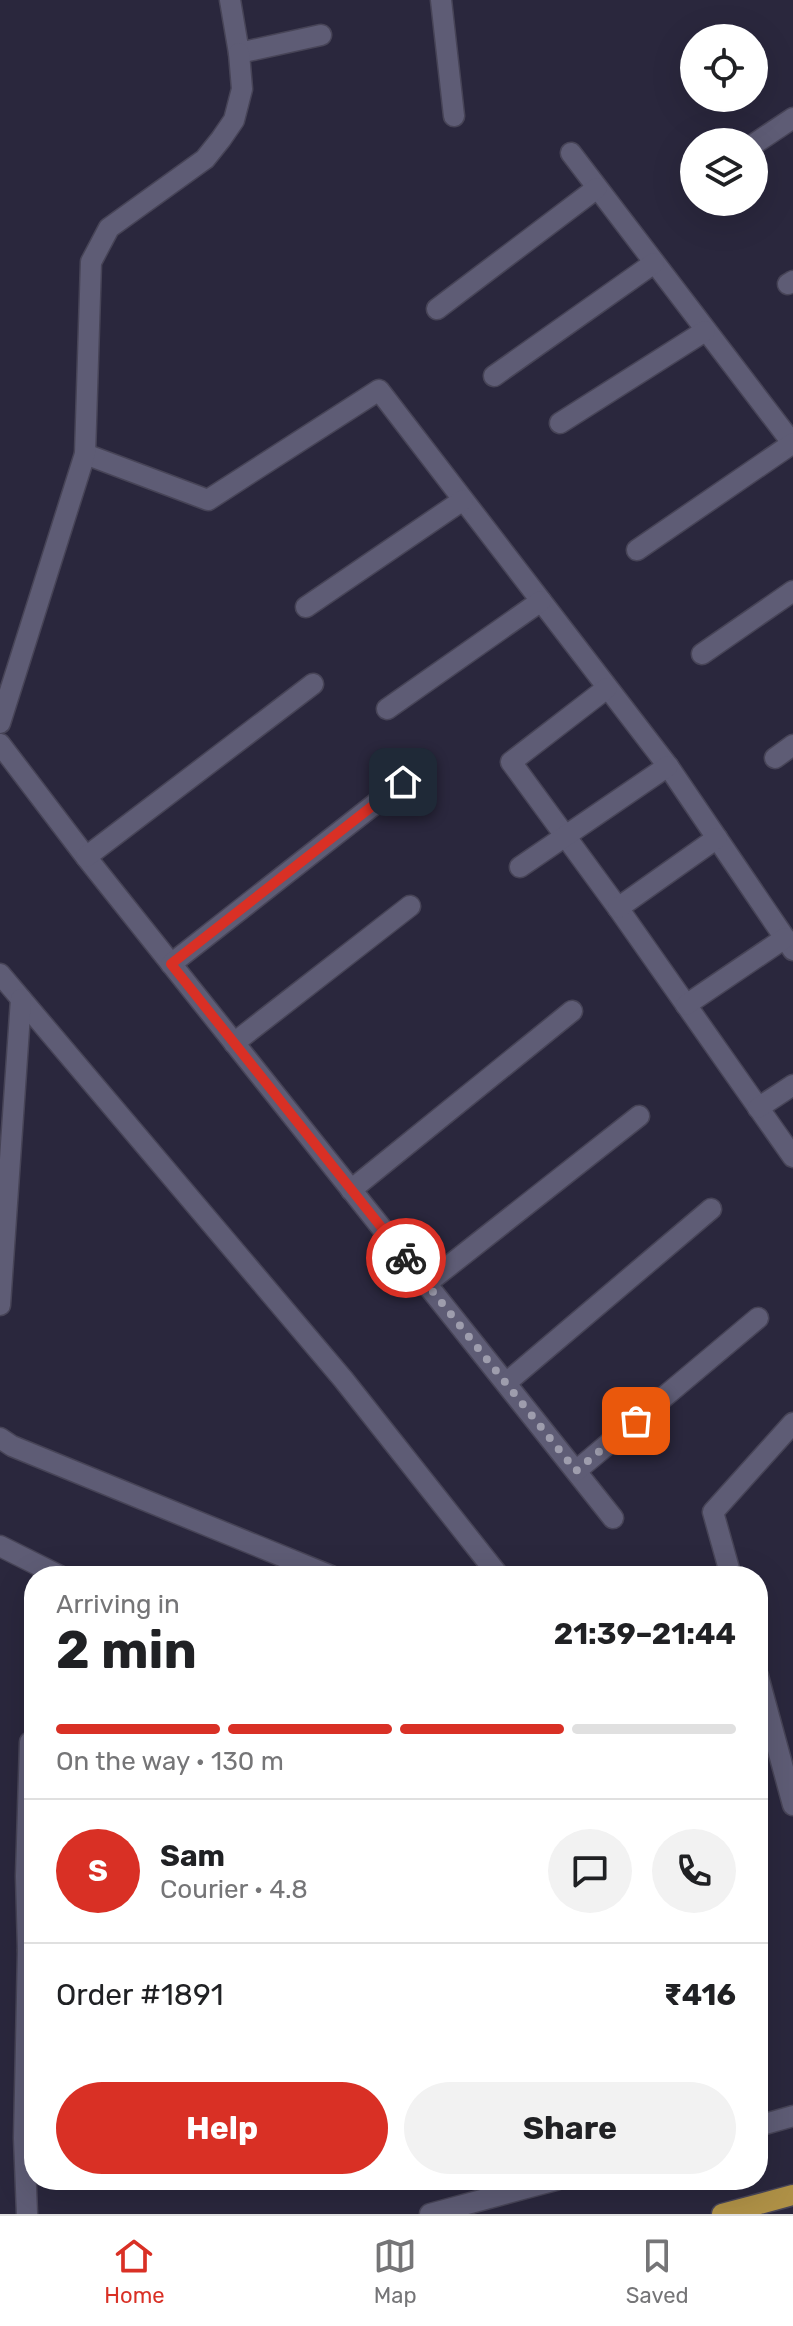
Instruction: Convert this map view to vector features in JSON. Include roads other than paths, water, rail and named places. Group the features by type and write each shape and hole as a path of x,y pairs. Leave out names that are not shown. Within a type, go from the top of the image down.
{"main road":[{"path":"722,2214 793,2195"}],"street":[{"path":"0,723 85,454 91,262 109,228 205,159 234,120 242,89 230,0"},
{"path":"441,0 454,116"},
{"path":"239,53 321,35"},
{"path":"768,135 793,118"},
{"path":"571,153 793,444 637,550"},
{"path":"437,309 597,188"},
{"path":"494,376 654,263"},
{"path":"560,423 705,331"},
{"path":"85,454 208,500 379,390 668,766 789,944 686,1005"},
{"path":"306,607 463,500"},
{"path":"702,654 793,591"},
{"path":"387,709 541,601"},
{"path":"86,857 313,684"},
{"path":"607,688 511,762 793,1157"},
{"path":"0,744 86,857 613,1518"},
{"path":"775,758 793,745"},
{"path":"520,867 668,766"},
{"path":"171,964 403,782"},
{"path":"618,908 717,838"},
{"path":"234,1043 410,906"},
{"path":"0,974 343,1379 491,1566"},
{"path":"0,1305 21,999"},
{"path":"351,1190 572,1011"},
{"path":"758,1108 793,1085"},
{"path":"426,1284 639,1116"},
{"path":"506,1383 711,1209"},
{"path":"576,1471 758,1318"},
{"path":"728,1566 713,1512 793,1423"},
{"path":"0,1438 12,1446 306,1566"},
{"path":"0,1546 40,1566"},
{"path":"768,1713 793,1805"},
{"path":"768,2123 793,2116"},
{"path":"26,2190 27,2214"},
{"path":"430,2214 519,2190"}]}
